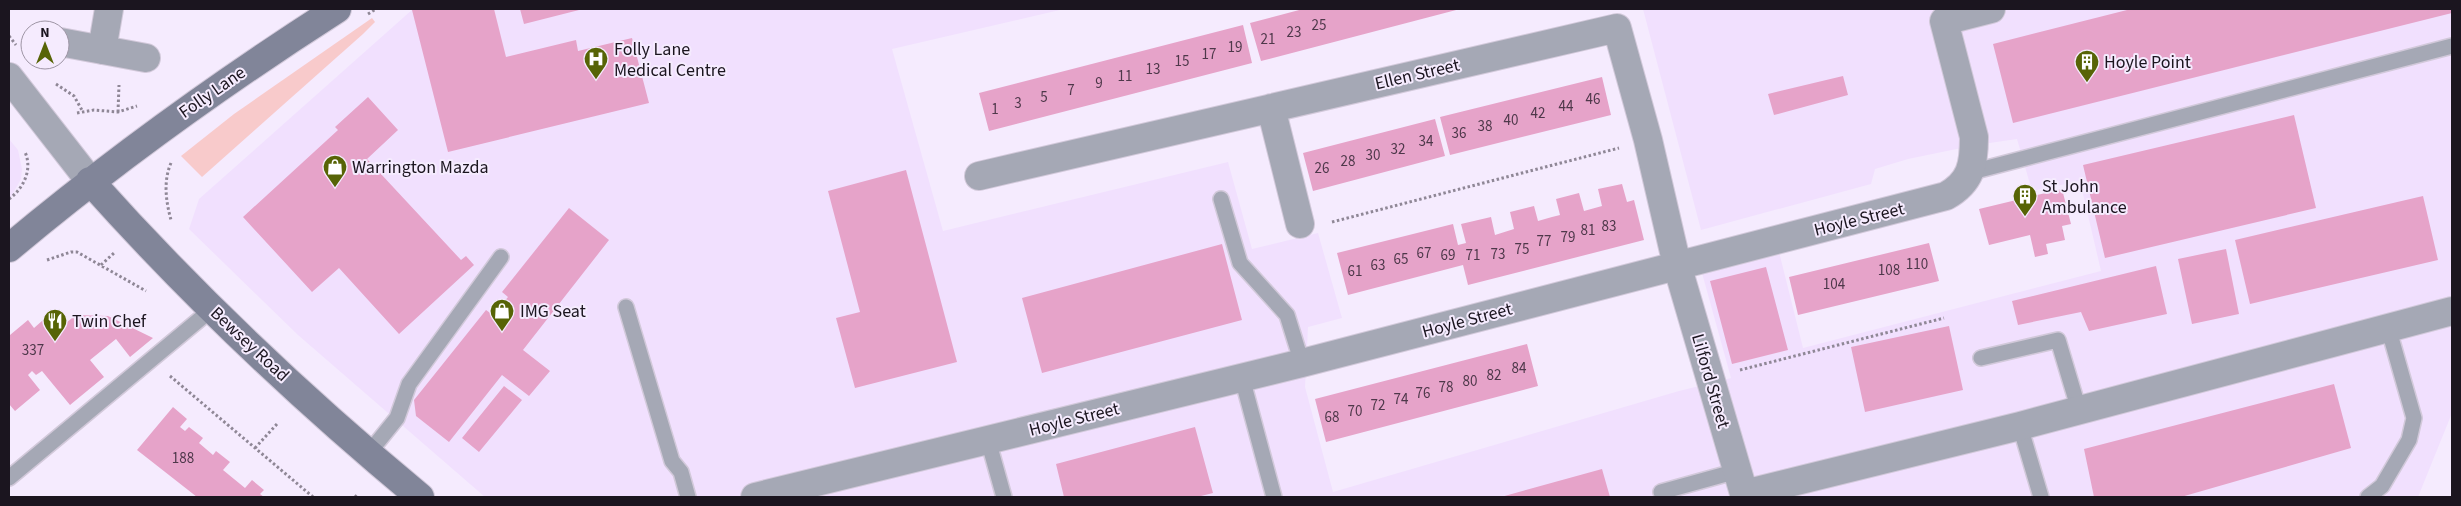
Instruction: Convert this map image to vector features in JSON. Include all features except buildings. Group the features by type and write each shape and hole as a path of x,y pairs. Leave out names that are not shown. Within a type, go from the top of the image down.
{"street":[{"path":"102,50 109,9"},
{"name":"Folly Lane","path":"9,248 90,181 242,71 337,9"},
{"name":"Hoyle Street","path":"756,497 1302,363 1946,196 1960,188 1968,173 1974,156 1974,137 1944,21 1991,9"},
{"name":"Ellen Street","path":"979,176 1270,108 1614,18 1648,140 1677,265"},
{"path":"70,44 146,58"},
{"path":"9,77 90,181"},
{"path":"1270,108 1300,224"},
{"name":"Bewsey Road","path":"90,181 154,251 212,309 368,454 420,497"},
{"name":"Lilford Street","path":"1677,265 1742,487"},
{"path":"1742,487 2020,426 2452,311"}],"lane":[{"path":"1968,173 2452,46"},
{"path":"1221,199 1240,263 1287,315 1302,363"},
{"path":"368,454 397,418 409,384 501,258"},
{"path":"626,307 672,461 681,472 688,497"},
{"path":"9,478 212,309"},
{"path":"2368,497 2382,486 2409,440 2414,418 2388,327"},
{"path":"1981,358 2058,340 2080,410"},
{"path":"1242,378 1274,497"},
{"path":"2020,426 2041,497"},
{"path":"988,440 1004,497"},
{"path":"1663,497 1661,492 1742,487"}],"path":[{"path":"364,16 376,9"},
{"path":"83,112 99,110 118,112"},
{"path":"1330,222 1648,140"},
{"path":"9,199 18,193 25,181 28,162 24,149"},
{"path":"154,251 172,230 166,200 167,177 170,165 175,158"},
{"path":"38,264 63,254 77,252 153,296"},
{"path":"1710,377 1944,318"},
{"path":"167,374 313,497"},
{"path":"255,448 277,424"},
{"path":"355,497 358,494"}],"shaded area":[{"path":"413,9 1064,9 892,49 943,231 1228,162 1252,249 1318,233 1342,318 1308,327 1305,387 1333,492 1679,391 1731,378 1702,273 1779,252 1803,348 2101,271 2080,181 2032,191 2017,139 1908,159 1875,169 1871,184 1701,230 1643,9 2452,9 2452,413 2418,497 485,497 298,335 189,229 199,199"},
{"path":"372,18 375,22 363,34 202,177 181,156 234,114"},
{"path":"9,139 18,150 22,169 21,179 9,200"}],"place":[{"name":"Folly Lane Medical Centre","path":"596,80"},
{"name":"Hoyle Point","path":"2087,83"},
{"name":"Warrington Mazda","path":"335,188"},
{"name":"St John Ambulance","path":"2025,217"},
{"name":"IMG Seat","path":"502,332"},
{"name":"Twin Chef","path":"55,342"}]}
